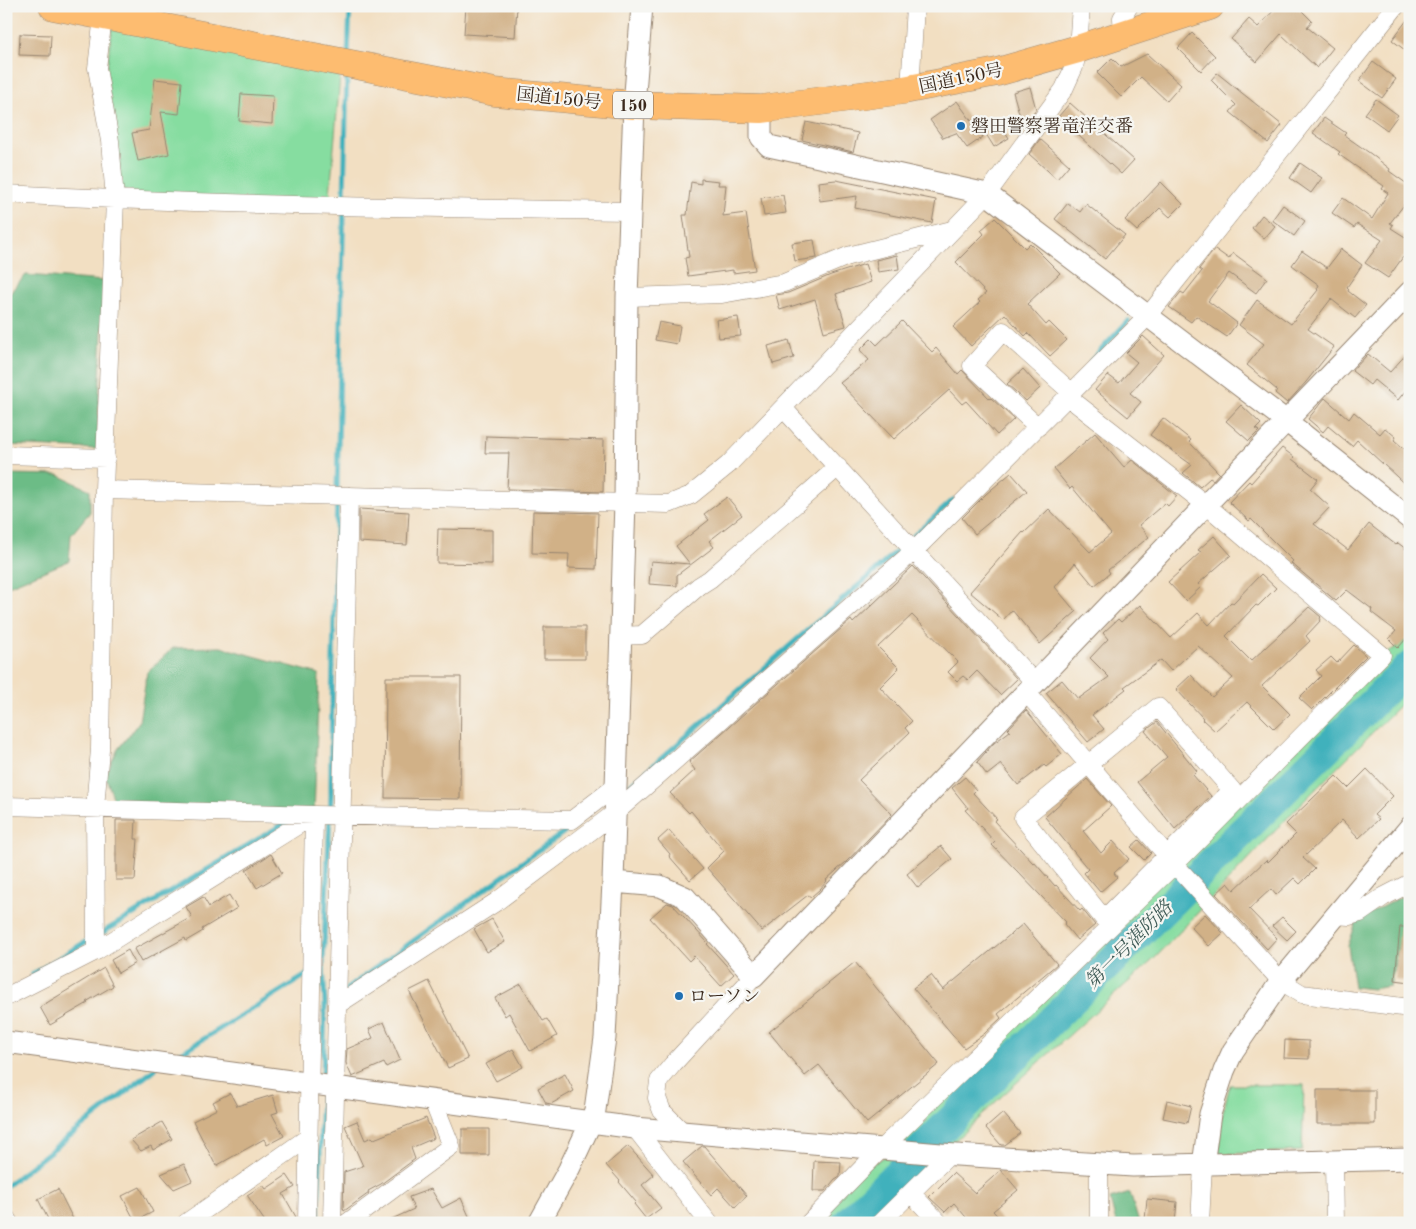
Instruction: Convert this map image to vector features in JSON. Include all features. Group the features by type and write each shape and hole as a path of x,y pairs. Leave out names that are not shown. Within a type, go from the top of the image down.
{"highway":[{"name":"国道150号","path":"53,6 495,92 634,105 761,109 910,89 998,72 1123,35 1210,6"}],"street":[{"path":"539,1223 569,1170 591,1122 605,1038 613,882 625,502 627,296 634,105 642,6"},
{"path":"910,89 915,6"},
{"path":"104,490 669,504 691,495 728,466 987,194 1064,89 1074,66 1078,49 1081,6"},
{"path":"1123,35 1122,18 1129,6"},
{"path":"337,1005 496,902 615,813 914,550 1068,392 1148,316 1396,6"},
{"path":"96,950 95,808 100,749 104,490 115,199 110,141 97,68 103,16"},
{"path":"761,109 760,137 768,146 987,194 1285,420 1410,519"},
{"path":"6,194 356,207 631,211"},
{"path":"627,296 722,294 784,283 848,256 954,229"},
{"path":"683,1132 662,1111 657,1098 659,1081 673,1064 754,976 1285,420 1410,292"},
{"path":"809,1223 887,1149 1382,655 1205,504 1068,392 1003,331 972,366 1035,425"},
{"path":"783,408 914,550 1031,687 1088,763 1203,896 1281,981 1302,994 1410,1008"},
{"path":"6,455 106,458"},
{"path":"620,636 642,635 699,586 710,579 838,467"},
{"path":"332,1223 342,815 342,496"},
{"path":"1158,707 1232,790 1174,862 1104,919 1023,818 1088,763 1158,707"},
{"path":"6,806 572,820 616,786"},
{"path":"6,997 96,950 314,815"},
{"path":"306,1223 314,815"},
{"path":"1200,1223 1202,1165 1210,1114 1224,1071 1233,1051 1281,981 1410,827"},
{"path":"613,882 660,886 685,897 754,976"},
{"path":"1336,915 1349,916 1360,913 1383,897 1410,883"},
{"path":"6,1042 635,1128 945,1154 1133,1166 1410,1159"},
{"path":"347,1223 451,1146 433,1101"},
{"path":"635,1128 709,1223"},
{"path":"186,1223 308,1137"},
{"path":"880,1223 945,1154"},
{"path":"1334,1161 1335,1223"},
{"path":"1099,1164 1099,1223"},
{"path":"911,1192 939,1223"},
{"path":"6,1218 9,1223"}],"green space":[{"path":"112,28 340,76 329,206 115,199 107,66"},
{"path":"26,275 104,281 97,449 6,445 6,300"},
{"path":"6,474 58,475 90,490 90,512 71,535 69,561 6,587"},
{"path":"1410,638 1410,695 1295,810 1155,958 1003,1095 941,1154 878,1223 809,1223 859,1172 896,1150 1012,1023 1378,659"},
{"path":"221,647 319,674 314,815 115,803 105,775 118,749 139,722 147,672 173,648"},
{"path":"1410,892 1410,937 1400,937 1390,986 1372,989 1354,987 1348,946 1357,920"},
{"path":"1230,1085 1304,1085 1302,1151 1219,1154 1221,1119"},
{"path":"1130,1193 1139,1223 1116,1223 1110,1199"}],"building":[{"path":"466,6 517,6 515,37 464,34"},
{"path":"1278,6 1297,6 1312,21 1307,27 1333,48 1317,68 1281,34 1257,62 1231,39 1249,19 1258,27"},
{"path":"1410,16 1410,54 1392,40"},
{"path":"1192,33 1215,56 1201,71 1178,48"},
{"path":"20,34 51,35 50,56 19,55"},
{"path":"1147,54 1181,85 1167,101 1141,77 1121,97 1097,73 1112,58 1121,67"},
{"path":"1373,62 1396,79 1382,98 1359,81"},
{"path":"1217,73 1282,125 1268,143 1230,112 1236,105 1211,80"},
{"path":"155,79 182,82 179,114 161,112 169,154 138,161 132,133 149,130"},
{"path":"1030,87 1036,109 1023,127 1013,92"},
{"path":"241,94 273,96 272,124 239,121"},
{"path":"1376,99 1398,115 1387,130 1365,114"},
{"path":"957,101 983,137 967,148 956,133 943,138 930,120"},
{"path":"1070,103 1134,160 1121,174 1058,117"},
{"path":"996,117 1009,138 994,147 981,126"},
{"path":"1324,118 1346,133 1344,135 1410,186 1410,197 1390,223 1393,225 1391,228 1410,240 1410,262 1403,257 1388,278 1365,263 1382,240 1357,224 1354,228 1332,213 1343,198 1372,219 1388,193 1382,189 1384,186 1338,154 1340,152 1313,133"},
{"path":"806,122 858,133 853,152 802,140"},
{"path":"1040,139 1069,165 1057,179 1029,154"},
{"path":"1300,163 1322,178 1311,193 1290,178"},
{"path":"701,179 719,181 718,185 726,185 723,216 746,213 755,270 733,273 733,270 688,276 685,258 689,257 683,215 687,215 691,182 701,184"},
{"path":"836,180 936,200 932,223 855,208 857,196 820,201 818,182"},
{"path":"1161,182 1183,204 1170,217 1160,208 1137,231 1125,220"},
{"path":"783,195 786,213 764,216 761,198"},
{"path":"1068,203 1080,212 1086,204 1125,235 1105,259 1055,219"},
{"path":"1283,205 1305,221 1294,236 1272,220"},
{"path":"1262,215 1275,226 1264,239 1252,228"},
{"path":"995,218 1025,248 1030,243 1060,273 1027,304 1046,325 1049,322 1067,340 1050,356 1028,333 1025,336 1005,314 971,346 953,327 980,302 978,300 986,293 956,262 984,234 981,230"},
{"path":"814,240 817,258 795,261 792,243"},
{"path":"1215,249 1229,259 1233,253 1267,278 1256,293 1229,273 1208,301 1237,323 1227,337 1196,316 1191,322 1169,307 1181,292 1184,294 1202,271 1199,269"},
{"path":"1341,249 1362,265 1347,287 1348,291 1366,305 1355,318 1331,299 1308,329 1334,347 1287,403 1275,393 1277,390 1247,365 1264,344 1239,325 1257,300 1291,324 1318,290 1319,285 1292,265 1302,251 1327,268"},
{"path":"897,255 899,269 878,272 876,260"},
{"path":"865,264 871,282 836,294 846,326 824,332 815,299 780,310 776,295 788,293 831,275"},
{"path":"738,317 741,336 719,338 716,320"},
{"path":"902,321 932,352 936,348 958,374 962,370 990,399 1014,419 997,435 966,401 962,404 949,390 894,439 840,383 869,360 860,350 871,339 877,345"},
{"path":"659,322 680,326 677,344 655,340"},
{"path":"1143,336 1164,355 1130,393 1141,402 1128,417 1095,390 1108,375 1119,383 1137,362 1126,353"},
{"path":"789,340 794,358 773,364 768,346"},
{"path":"1410,350 1410,385 1398,400 1374,380 1370,385 1352,371 1368,354 1390,372"},
{"path":"1023,369 1040,388 1026,401 1007,384"},
{"path":"1325,398 1349,419 1354,412 1380,434 1385,428 1396,437 1394,440 1410,454 1410,489 1357,440 1352,446 1328,426 1323,432 1308,419"},
{"path":"1241,405 1261,424 1256,429 1259,431 1249,441 1226,421"},
{"path":"1163,418 1191,440 1189,442 1219,473 1213,480 1210,478 1200,487 1183,473 1192,465 1150,435"},
{"path":"1095,433 1124,467 1132,460 1177,496 1168,506 1165,503 1139,525 1149,537 1108,570 1110,573 1094,586 1075,563 1055,587 1076,612 1040,644 1012,610 1003,620 970,592 1023,532 1049,509 1090,552 1111,534 1072,487 1070,489 1054,469"},
{"path":"486,436 604,440 603,492 507,489 509,453 485,453"},
{"path":"1282,448 1294,457 1292,459 1318,479 1310,489 1330,507 1314,524 1348,550 1369,524 1396,545 1398,543 1410,552 1410,642 1406,639 1398,648 1389,639 1396,631 1347,590 1336,601 1291,563 1293,561 1251,519 1249,521 1229,502 1249,481 1251,483"},
{"path":"1011,473 1027,491 975,534 962,518"},
{"path":"727,497 742,515 709,541 714,547 677,575 677,586 649,584 651,561 690,564 676,546 709,520 704,514"},
{"path":"359,509 409,512 407,545 359,542"},
{"path":"533,511 598,513 596,569 568,568 569,554 532,553"},
{"path":"438,529 492,530 492,564 437,563"},
{"path":"1214,536 1231,555 1198,584 1201,587 1186,601 1168,582 1201,552 1198,550"},
{"path":"913,566 1017,679 1000,695 977,671 968,680 963,676 957,681 948,672 958,662 912,615 878,647 899,668 880,687 912,721 905,728 909,733 859,780 892,814 826,880 820,889 811,897 808,895 762,931 707,868 724,851 691,811 689,813 670,793 695,770 689,762 851,620 853,623"},
{"path":"1261,574 1276,588 1258,606 1256,605 1226,636 1251,661 1309,607 1321,617 1321,620 1306,636 1310,641 1262,686 1290,714 1274,729 1247,702 1215,731 1202,719 1176,689 1191,675 1212,697 1233,678 1198,646 1171,671 1161,660 1124,687 1126,689 1092,715 1104,729 1088,742 1046,693 1062,680 1078,699 1109,677 1090,658 1108,639 1103,633 1118,619 1121,622 1140,605 1171,638 1198,613 1209,625"},
{"path":"544,627 585,627 585,659 544,659"},
{"path":"1354,645 1366,656 1312,710 1299,698 1321,676 1316,670 1331,657 1337,663"},
{"path":"386,677 461,677 460,799 385,798"},
{"path":"1026,710 1062,754 1018,785 1001,764 987,775 977,762 994,743 1010,731 1008,729"},
{"path":"1157,722 1197,771 1193,775 1211,796 1175,829 1137,782 1167,757 1145,731"},
{"path":"1367,769 1393,796 1374,815 1379,819 1359,838 1342,820 1303,858 1315,869 1300,884 1294,878 1276,895 1271,889 1249,909 1277,938 1267,949 1216,894 1228,883 1234,890 1266,860 1268,862 1296,834 1286,824 1336,776 1348,788"},
{"path":"965,777 976,790 973,793 997,819 994,821 1080,911 1082,909 1095,925 1077,940 1064,924 1066,922 992,845 995,842 965,810 968,808 952,788"},
{"path":"1087,779 1111,806 1083,831 1101,853 1113,841 1129,859 1114,873 1117,877 1100,892 1084,873 1088,869 1045,817"},
{"path":"116,820 136,820 135,839 138,839 135,880 116,880"},
{"path":"669,830 703,869 690,880 658,840"},
{"path":"1139,840 1151,853 1144,860 1131,847"},
{"path":"941,846 952,859 918,888 907,874"},
{"path":"271,854 282,873 257,888 246,870"},
{"path":"229,895 237,908 186,941 185,938 141,962 134,949 192,917 186,907 203,897 209,907"},
{"path":"667,903 673,905 734,974 721,986 694,956 689,961 650,918"},
{"path":"1205,914 1223,933 1209,946 1191,927"},
{"path":"1282,917 1296,931 1287,940 1272,926"},
{"path":"492,919 505,942 487,952 474,929"},
{"path":"1023,924 1057,964 998,1014 1001,1018 984,1034 964,1048 913,988 931,975 943,990"},
{"path":"1400,927 1410,927 1410,982 1395,980"},
{"path":"128,950 135,963 118,973 111,960"},
{"path":"855,962 939,1064 867,1123 819,1065 805,1076 769,1032"},
{"path":"104,968 113,986 50,1025 40,1007"},
{"path":"429,981 468,1059 448,1068 409,991"},
{"path":"521,984 543,1021 547,1019 557,1036 530,1051 509,1013 505,1016 495,998"},
{"path":"384,1022 400,1060 386,1067 384,1063 352,1077 346,1063 347,1049 373,1038 369,1029"},
{"path":"1285,1040 1309,1041 1309,1059 1284,1058"},
{"path":"513,1049 523,1067 496,1081 486,1064"},
{"path":"565,1074 574,1091 551,1104 546,1103 538,1088"},
{"path":"1317,1090 1375,1090 1375,1124 1317,1124"},
{"path":"230,1093 237,1106 273,1095 278,1112 272,1114 284,1136 267,1145 264,1139 216,1166 193,1121 217,1109 213,1102"},
{"path":"1167,1100 1191,1106 1187,1123 1163,1118"},
{"path":"1003,1113 1020,1133 1005,1145 1001,1145 986,1128"},
{"path":"426,1118 434,1138 411,1148 415,1159 381,1184 368,1191 369,1193 344,1211 344,1172 363,1166 345,1126 357,1121 365,1140 372,1137 374,1139"},
{"path":"162,1122 172,1139 153,1150 151,1146 141,1151 131,1140"},
{"path":"462,1129 489,1129 489,1155 462,1155"},
{"path":"628,1146 654,1175 642,1185 661,1208 646,1219 634,1204 636,1202 606,1165"},
{"path":"702,1146 747,1196 735,1207 718,1188 711,1195 683,1162"},
{"path":"814,1161 841,1162 840,1176 825,1191 813,1191"},
{"path":"184,1164 192,1181 174,1189 161,1174"},
{"path":"1001,1170 1018,1190 993,1211 1004,1223 971,1223 954,1203 945,1212 929,1197 953,1173 975,1193"},
{"path":"287,1175 295,1187 283,1194 296,1217 288,1223 266,1223 247,1195 263,1185 266,1189"},
{"path":"140,1187 153,1212 135,1221 122,1196"},
{"path":"58,1189 75,1223 50,1223 38,1199"},
{"path":"431,1189 442,1208 461,1198 472,1223 383,1223 414,1209 409,1197"},
{"path":"1147,1199 1177,1202 1175,1223 1145,1220"}],"waterway":[{"path":"348,56 350,6"},
{"path":"323,1080 325,1004 323,965 331,796 347,72"},
{"path":"1091,361 1128,321"},
{"path":"621,791 639,778 953,500"},
{"name":"第一号湛防路","path":"847,1223 1410,666"},
{"path":"100,934 290,820"},
{"path":"345,990 574,825"},
{"path":"33,974 92,938"},
{"path":"173,1058 308,974"},
{"path":"6,1186 155,1069"},
{"path":"318,1223 322,1091"}],"place":[{"name":"磐田警察署竜洋交番","path":"961,126"},
{"name":"ローソン","path":"679,996"}]}
